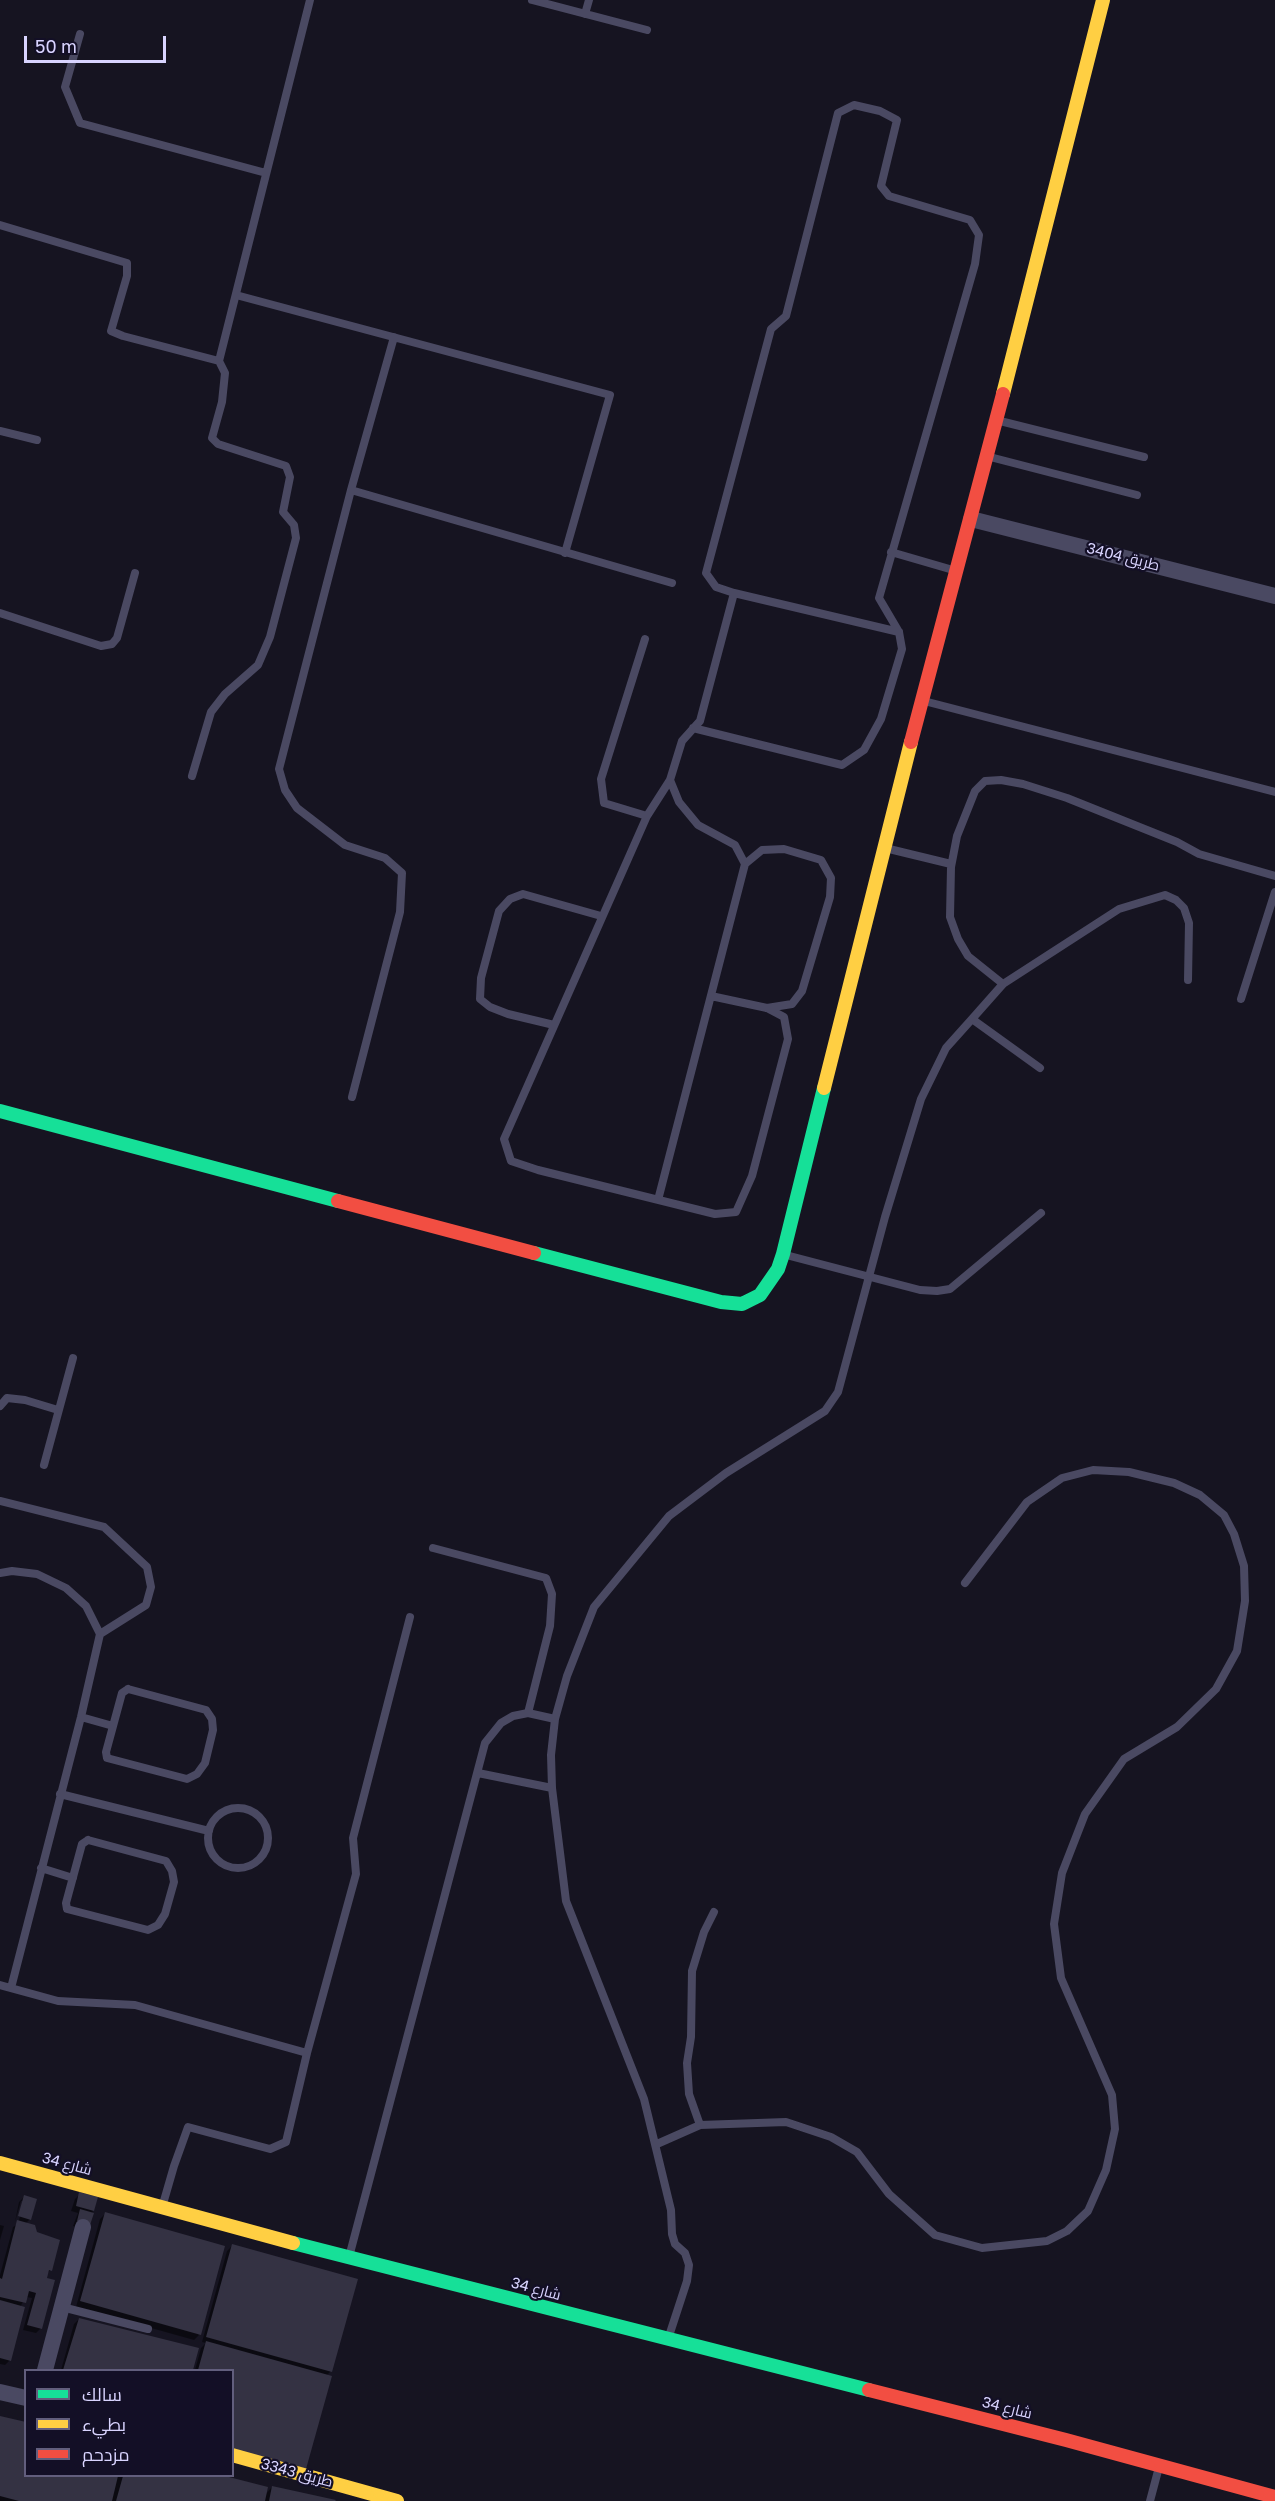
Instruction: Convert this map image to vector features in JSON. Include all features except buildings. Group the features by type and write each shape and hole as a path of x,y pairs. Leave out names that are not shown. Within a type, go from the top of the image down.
{"street":[{"path":"0,1111 731,1304 752,1301 760,1295 778,1269 783,1254 921,700 971,519 1103,0"},
{"name":"طريق 3404","path":"971,519 1275,596"},
{"name":"شارع 34","path":"0,2163 349,2258 1066,2440 1275,2497"},
{"path":"45,2369 84,2227"},
{"path":"0,2392 24,2398"},
{"name":"طريق 3343","path":"234,2456 397,2501"}],"lane":[{"path":"192,776 210,712 225,694 258,665 266,646 296,538 294,525 283,512 290,477 286,466 218,444 212,438 222,402 225,373 219,361 310,0"},
{"path":"532,0 646,30"},
{"path":"585,14 589,0"},
{"path":"80,34 65,87 80,123 266,172"},
{"path":"693,728 842,765 864,750 880,719 902,649 899,632 879,598 975,264 979,235 970,220 890,196 881,186 897,120 880,111 854,105 838,113 786,316 771,329 705,573 717,587 734,593 899,632"},
{"path":"0,225 127,264 127,276 111,331 219,361"},
{"path":"236,295 610,395 565,553"},
{"path":"352,1097 400,912 402,873 385,858 345,845 297,808 285,790 279,769 351,490 394,337"},
{"path":"996,420 1144,457"},
{"path":"0,431 37,440"},
{"path":"987,456 1137,495"},
{"path":"351,490 672,583"},
{"path":"891,552 957,571"},
{"path":"0,613 101,646 112,644 117,638 135,573"},
{"path":"711,996 767,1008 784,1017 788,1039 752,1176 736,1212 715,1214 538,1170 511,1161 504,1139 647,816 670,780 682,741 700,721 734,593"},
{"path":"645,639 601,779 604,803 647,816"},
{"path":"921,700 1275,792"},
{"path":"670,780 679,802 698,825 735,846 745,864"},
{"path":"1003,984 968,956 958,939 950,917 951,864 957,836 975,791 985,781 1002,780 1023,784 1066,798 1177,842 1199,854 1275,876"},
{"path":"884,848 951,864"},
{"path":"658,1200 745,864 762,849 784,849 821,860 831,878 830,897 802,991 792,1004 767,1008"},
{"path":"1241,999 1275,892"},
{"path":"554,1025 508,1014 490,1007 480,999 481,978 499,911 510,899 523,894 601,916"},
{"path":"667,2340 687,2281 689,2265 685,2253 675,2244 672,2234 671,2210 657,2144 644,2099 566,1901 552,1788 551,1755 555,1719 567,1676 594,1607 669,1516 726,1473 825,1411 838,1392 921,1099 946,1048 1003,984 1119,909 1165,895 1176,900 1185,908 1189,923 1188,980"},
{"path":"972,1019 1040,1068"},
{"path":"783,1254 920,1290 950,1289 1041,1213"},
{"path":"44,1465 72,1358"},
{"path":"0,1406 7,1398 25,1400 58,1410"},
{"path":"657,2144 700,2125 786,2122 831,2138 857,2152 889,2194 935,2235 982,2248 1047,2241 1067,2231 1088,2211 1106,2170 1115,2129 1112,2095 1061,1978 1054,1924 1062,1873 1085,1814 1124,1760 1177,1727 1216,1689 1237,1651 1245,1601 1244,1566 1234,1534 1224,1515 1200,1495 1174,1483 1129,1472 1093,1470 1062,1478 1027,1502 965,1583"},
{"path":"0,1501 104,1527 147,1567 151,1587 146,1605 100,1634"},
{"path":"433,1548 546,1578 552,1594 550,1626 528,1713"},
{"path":"0,1573 12,1571 37,1574 66,1588 86,1606 100,1634 81,1717 11,1988"},
{"path":"163,2206 188,2127 270,2149 286,2142 307,2053 356,1874 353,1838 410,1617"},
{"path":"128,1689 206,1710 212,1719 213,1730 205,1763 188,1779 107,1758 106,1752 113,1726 122,1693 128,1689"},
{"path":"349,2258 485,1743 501,1723 513,1716 528,1713 555,1719"},
{"path":"81,1717 113,1726"},
{"path":"477,1773 552,1788"},
{"path":"60,1794 209,1831"},
{"path":"236,1808 254,1812 266,1826 268,1845 258,1861 241,1869 223,1864 210,1850 209,1831 219,1815 236,1808"},
{"path":"88,1840 166,1861 172,1871 174,1881 165,1914 158,1925 148,1930 68,1909 66,1903 73,1878 82,1844 88,1840"},
{"path":"41,1868 73,1878"},
{"path":"700,2125 689,2094 687,2063 691,2037 692,1971 704,1932 714,1912"},
{"path":"0,1985 58,2001 135,2005 307,2053"},
{"path":"62,2307 148,2329"},
{"path":"1150,2501 1159,2466"}],"traffic: fast":[{"path":"534,1253 721,1302 742,1304 760,1295 778,1269 783,1254 824,1088"},
{"path":"0,1111 338,1201"},
{"path":"293,2243 869,2390"}],"traffic: slow":[{"path":"1003,394 1103,0"},
{"path":"824,1088 911,742"},
{"path":"0,2163 293,2243"},
{"path":"234,2456 397,2501"}],"traffic: jam":[{"path":"911,742 1003,394"},
{"path":"338,1201 534,1253"},
{"path":"869,2390 1066,2440 1275,2497"}]}
